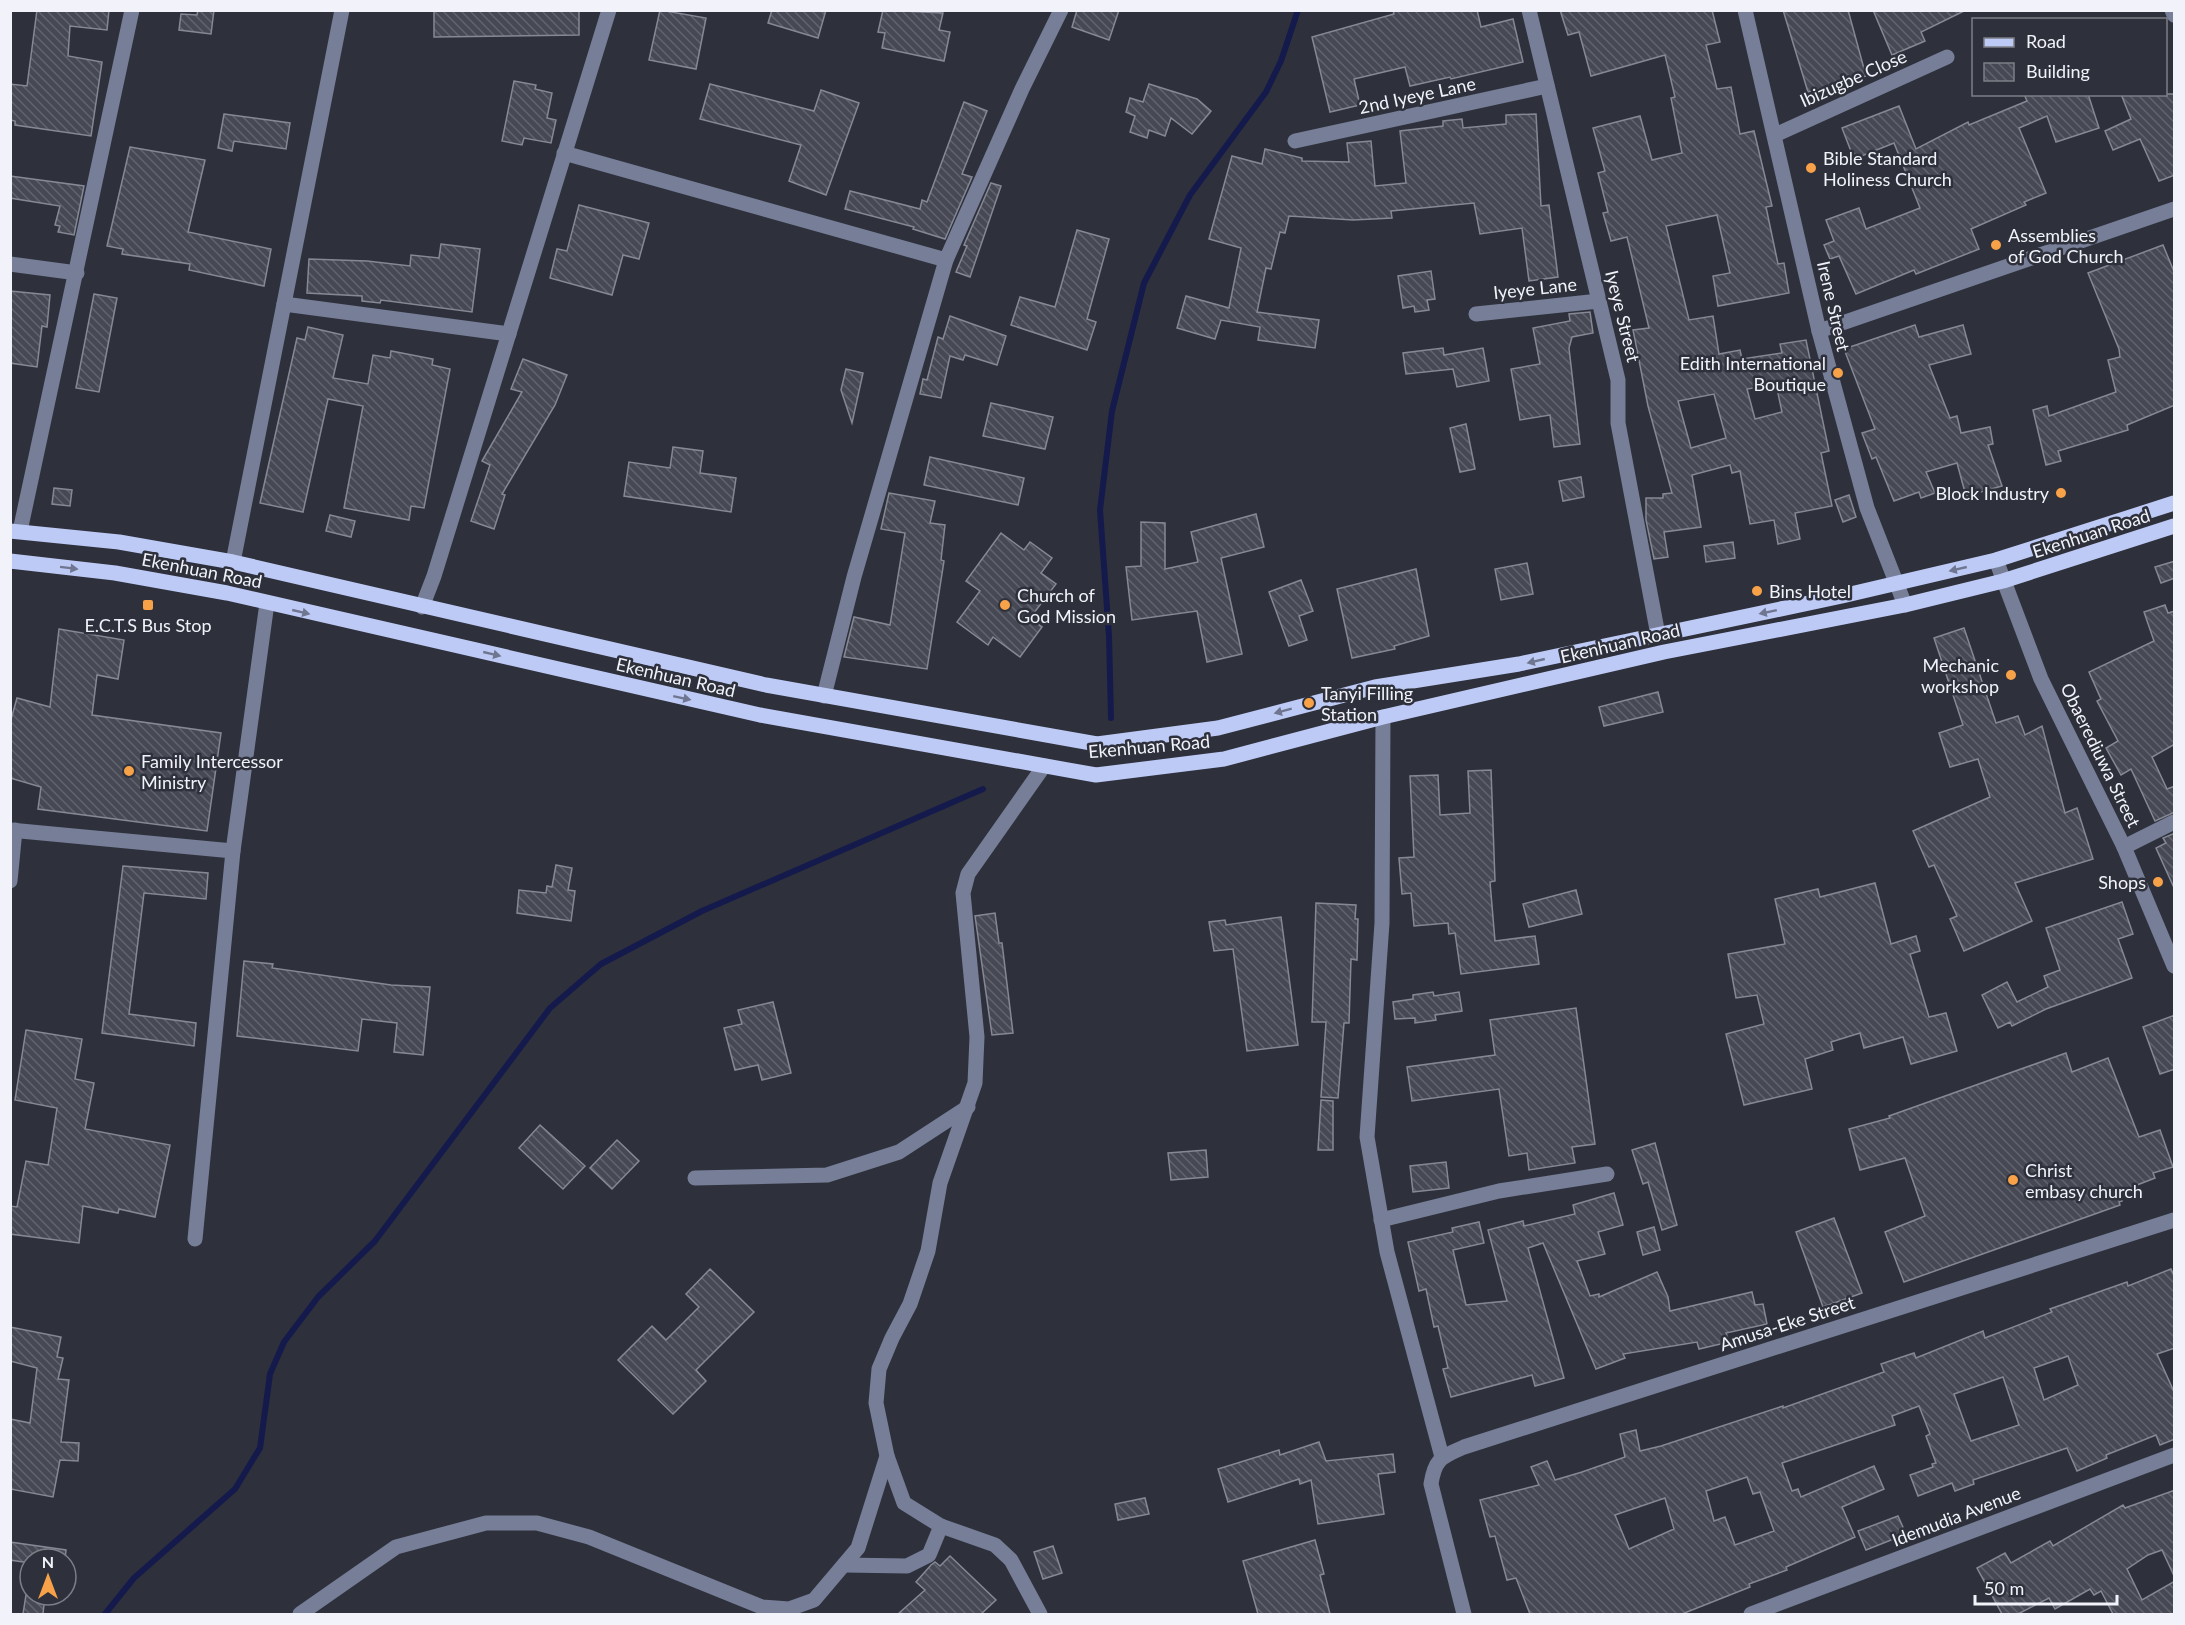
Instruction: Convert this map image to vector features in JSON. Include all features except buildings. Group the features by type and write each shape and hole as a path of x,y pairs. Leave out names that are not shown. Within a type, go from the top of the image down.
{"main road":[{"name":"Ekenhuan Road","path":"15,531 119,542 233,562 676,665 824,696 1097,744 1218,728 1375,687 1519,664 1897,583 1996,560 2175,503"},
{"name":"Ekenhuan Road","path":"10,561 115,573 226,593 760,715 1096,775 1224,759 1383,717 1664,652 1905,605 2003,581 2175,526"}],"street":[{"path":"15,531 77,273 132,10"},
{"path":"233,562 342,10"},
{"path":"422,607 609,10"},
{"path":"824,696 854,577 946,260 1022,88 1061,10"},
{"name":"Iyeye Street","path":"1529,10 1618,380 1618,423 1658,635"},
{"name":"Irene Street","path":"1745,10 1819,330 1867,508 1905,605"},
{"path":"2172,10 2175,15"},
{"name":"Ibizugbe Close","path":"1775,135 1947,57"},
{"name":"2nd Iyeye Lane","path":"1296,141 1547,86"},
{"path":"564,153 946,260"},
{"path":"1819,330 2175,209"},
{"path":"10,264 77,273"},
{"name":"Iyeye Lane","path":"1476,314 1599,301"},
{"path":"284,304 508,334"},
{"name":"Obaerediuwa Street","path":"1996,560 2041,679 2124,847 2175,966"},
{"path":"195,1239 233,851 267,603"},
{"path":"1383,717 1382,923 1367,1137 1381,1220 1442,1457 1434,1466 1431,1484 1464,1614"},
{"path":"1040,1614 1011,1560 995,1545 941,1526 904,1503 887,1456 876,1403 877,1377 892,1338 910,1304 928,1251 944,1167 975,1083 977,1037 963,908 963,893 968,874 1044,766"},
{"path":"2124,847 2175,822"},
{"path":"10,882 13,830 233,851"},
{"path":"695,1178 827,1174 898,1152 968,1107"},
{"path":"1381,1220 1499,1191 1607,1174"},
{"name":"Amusa-Eke Street","path":"1442,1457 1464,1447 2175,1220"},
{"name":"Idemudia Avenue","path":"1751,1614 2175,1455"},
{"path":"300,1614 396,1547 486,1523 537,1523 589,1537 762,1607 789,1609 814,1600 858,1548 887,1456"},
{"path":"844,1565 907,1566 929,1555 941,1526"}],"waterway":[{"path":"1111,718 1109,636 1100,510 1112,411 1144,283 1190,195 1266,92 1281,61 1298,10"},
{"path":"105,1614 134,1578 235,1489 260,1448 270,1374 284,1342 318,1297 375,1241 550,1008 601,964 702,911 983,789"}],"place":[{"name":"Bible Standard Holiness Church","path":"1811,168"},
{"name":"Assemblies of God Church","path":"1996,245"},
{"name":"Edith International Boutique","path":"1838,373"},
{"name":"Block Industry","path":"2061,493"},
{"name":"Bins Hotel","path":"1757,591"},
{"name":"E.C.T.S Bus Stop","path":"148,605"},
{"name":"Church of God Mission","path":"1005,605"},
{"name":"Mechanic workshop","path":"2011,675"},
{"name":"Tanyi Filling Station","path":"1309,703"},
{"name":"Family Intercessor Ministry","path":"129,771"},
{"name":"Shops","path":"2158,882"},
{"name":"Christ embasy church","path":"2013,1180"}]}
